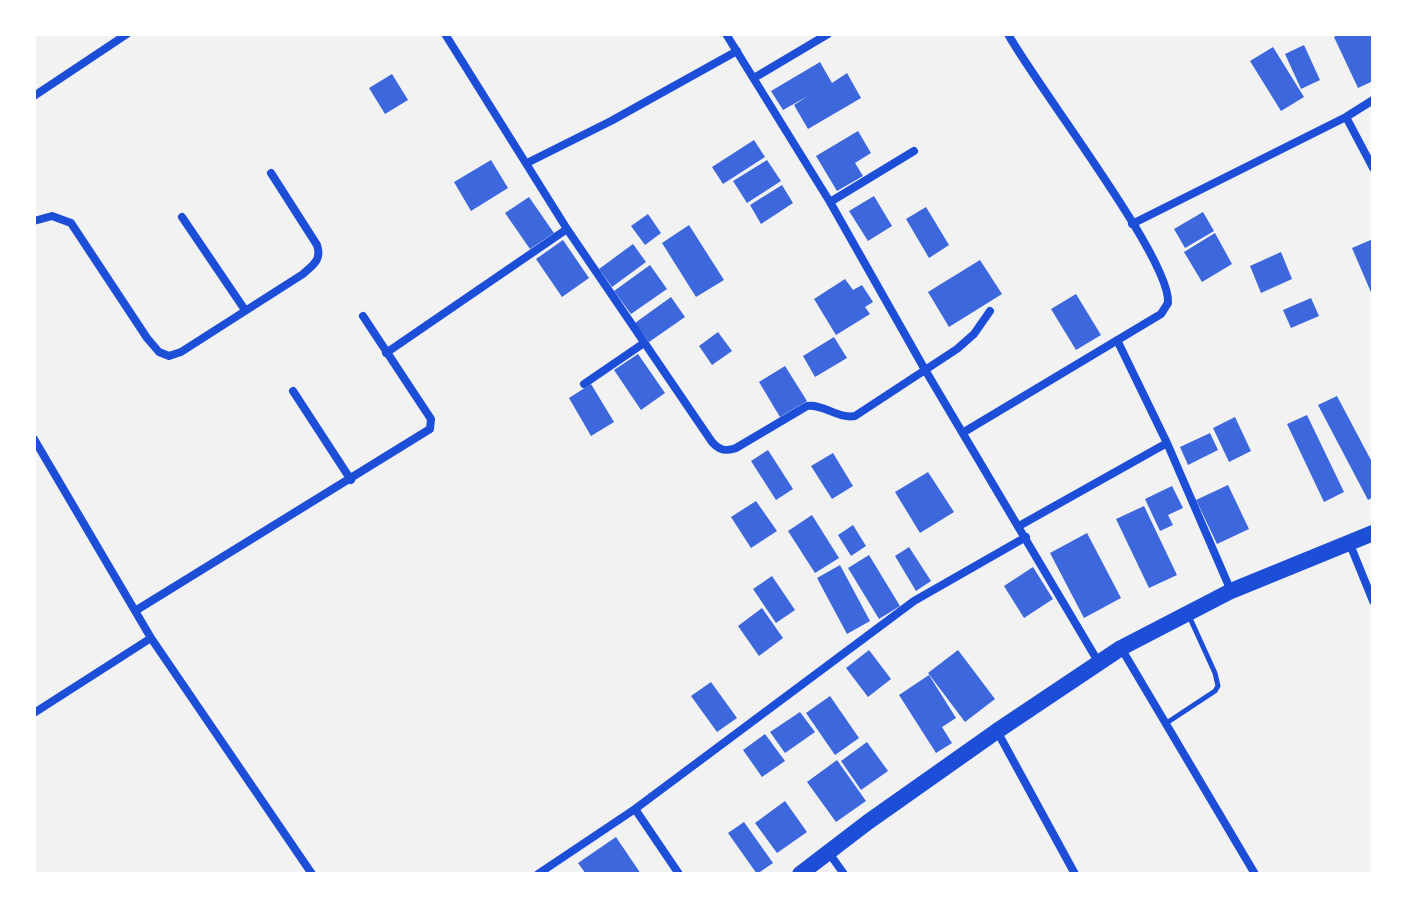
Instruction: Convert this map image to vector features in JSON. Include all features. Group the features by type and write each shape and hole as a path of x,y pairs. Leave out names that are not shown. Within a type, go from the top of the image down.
{"main road":[{"path":"800,874 997,731 1121,648 1231,591 1373,533"}],"street":[{"path":"34,83 37,95 127,34"},
{"path":"445,34 567,229 712,442 721,449 729,451 807,406 826,409 844,417 855,416 966,342 990,311"},
{"path":"726,34 830,202 924,368 1099,663"},
{"path":"754,78 828,34"},
{"path":"964,432 1161,314 1168,303 1165,285 1132,224 1008,34"},
{"path":"527,163 611,121 737,51"},
{"path":"1132,224 1346,117 1373,100"},
{"path":"1346,117 1373,168"},
{"path":"830,202 914,151"},
{"path":"34,221 52,216 71,223 147,338 163,355 169,356 181,352 317,262 317,245 271,173"},
{"path":"182,217 245,310"},
{"path":"386,353 567,229"},
{"path":"135,611 426,433 432,425 427,413 363,316"},
{"path":"1117,340 1167,443 1231,591"},
{"path":"584,384 644,343"},
{"path":"293,391 351,480"},
{"path":"34,439 151,638 312,874"},
{"path":"1019,526 1167,443"},
{"path":"538,874 635,809 914,601 1026,537"},
{"path":"1348,541 1373,601"},
{"path":"34,713 151,638"},
{"path":"1121,648 1255,874"},
{"path":"997,731 1075,874"},
{"path":"635,809 679,874"},
{"path":"828,852 844,874"}],"lane":[{"path":"1164,724 1218,686 1215,673 1186,612"}],"building":[{"path":"1340,34 1370,34 1373,40 1373,81 1358,88 1334,37"},
{"path":"1304,45 1320,80 1301,89 1285,54"},
{"path":"1273,47 1304,97 1281,111 1250,61"},
{"path":"820,62 832,83 847,73 861,98 808,129 794,105 808,96 783,110 771,91"},
{"path":"392,74 408,100 385,114 369,88"},
{"path":"858,131 871,153 855,163 863,176 837,191 816,156"},
{"path":"754,140 765,157 723,184 712,167"},
{"path":"491,160 508,188 471,211 454,182"},
{"path":"767,160 781,181 747,203 733,181"},
{"path":"782,185 793,203 761,224 750,205"},
{"path":"874,196 892,226 868,241 849,211"},
{"path":"529,197 554,233 530,249 505,213"},
{"path":"926,207 949,245 929,258 906,219"},
{"path":"1203,212 1214,231 1185,248 1174,229"},
{"path":"648,214 661,233 645,245 631,226"},
{"path":"689,225 724,280 696,297 662,243"},
{"path":"1215,233 1232,264 1202,282 1184,252"},
{"path":"1373,239 1373,297 1352,248"},
{"path":"563,240 589,278 562,297 536,259"},
{"path":"633,244 646,262 612,287 599,269"},
{"path":"1281,252 1292,279 1261,293 1250,266"},
{"path":"980,260 1002,294 949,327 928,292"},
{"path":"650,265 667,289 631,314 614,291"},
{"path":"845,279 853,290 862,285 873,302 865,307 870,314 836,335 814,299"},
{"path":"1076,294 1101,335 1076,350 1051,309"},
{"path":"671,297 685,317 649,342 635,323"},
{"path":"1311,298 1319,316 1291,328 1283,310"},
{"path":"718,332 732,351 712,365 699,346"},
{"path":"834,337 847,358 815,377 803,356"},
{"path":"638,354 665,393 641,410 614,370"},
{"path":"785,366 807,401 780,417 759,382"},
{"path":"591,384 614,422 591,436 569,398"},
{"path":"1337,396 1373,464 1373,497 1368,500 1318,405"},
{"path":"1307,415 1344,492 1324,502 1287,424"},
{"path":"1235,417 1251,451 1229,462 1213,428"},
{"path":"1210,433 1218,450 1188,465 1180,447"},
{"path":"768,450 793,489 776,500 751,461"},
{"path":"833,453 853,486 832,499 811,466"},
{"path":"928,472 954,512 920,533 895,492"},
{"path":"1228,485 1249,529 1217,544 1196,500"},
{"path":"1172,486 1183,508 1168,515 1173,525 1160,531 1145,499"},
{"path":"756,501 777,531 751,548 731,517"},
{"path":"1144,506 1177,575 1149,588 1116,519"},
{"path":"812,515 839,558 815,573 788,531"},
{"path":"853,525 866,546 851,556 838,535"},
{"path":"1087,533 1121,598 1084,618 1050,553"},
{"path":"909,547 931,581 916,591 895,556"},
{"path":"869,555 900,606 879,619 848,568"},
{"path":"840,565 870,621 847,634 817,578"},
{"path":"1033,567 1053,599 1024,618 1004,586"},
{"path":"772,576 795,610 776,623 753,589"},
{"path":"762,608 783,638 759,656 738,626"},
{"path":"869,650 891,679 868,697 846,668"},
{"path":"958,650 995,699 965,722 928,673"},
{"path":"929,675 956,718 942,727 952,743 936,753 899,695"},
{"path":"711,682 737,718 717,732 691,696"},
{"path":"830,696 859,738 835,755 806,713"},
{"path":"800,712 815,732 785,753 770,732"},
{"path":"765,734 785,761 762,777 743,750"},
{"path":"867,742 888,771 861,790 841,761"},
{"path":"837,760 866,801 836,822 807,782"},
{"path":"785,801 807,832 777,853 755,823"},
{"path":"744,822 773,863 757,874 728,833"},
{"path":"616,837 641,874 586,874 578,863"}]}
